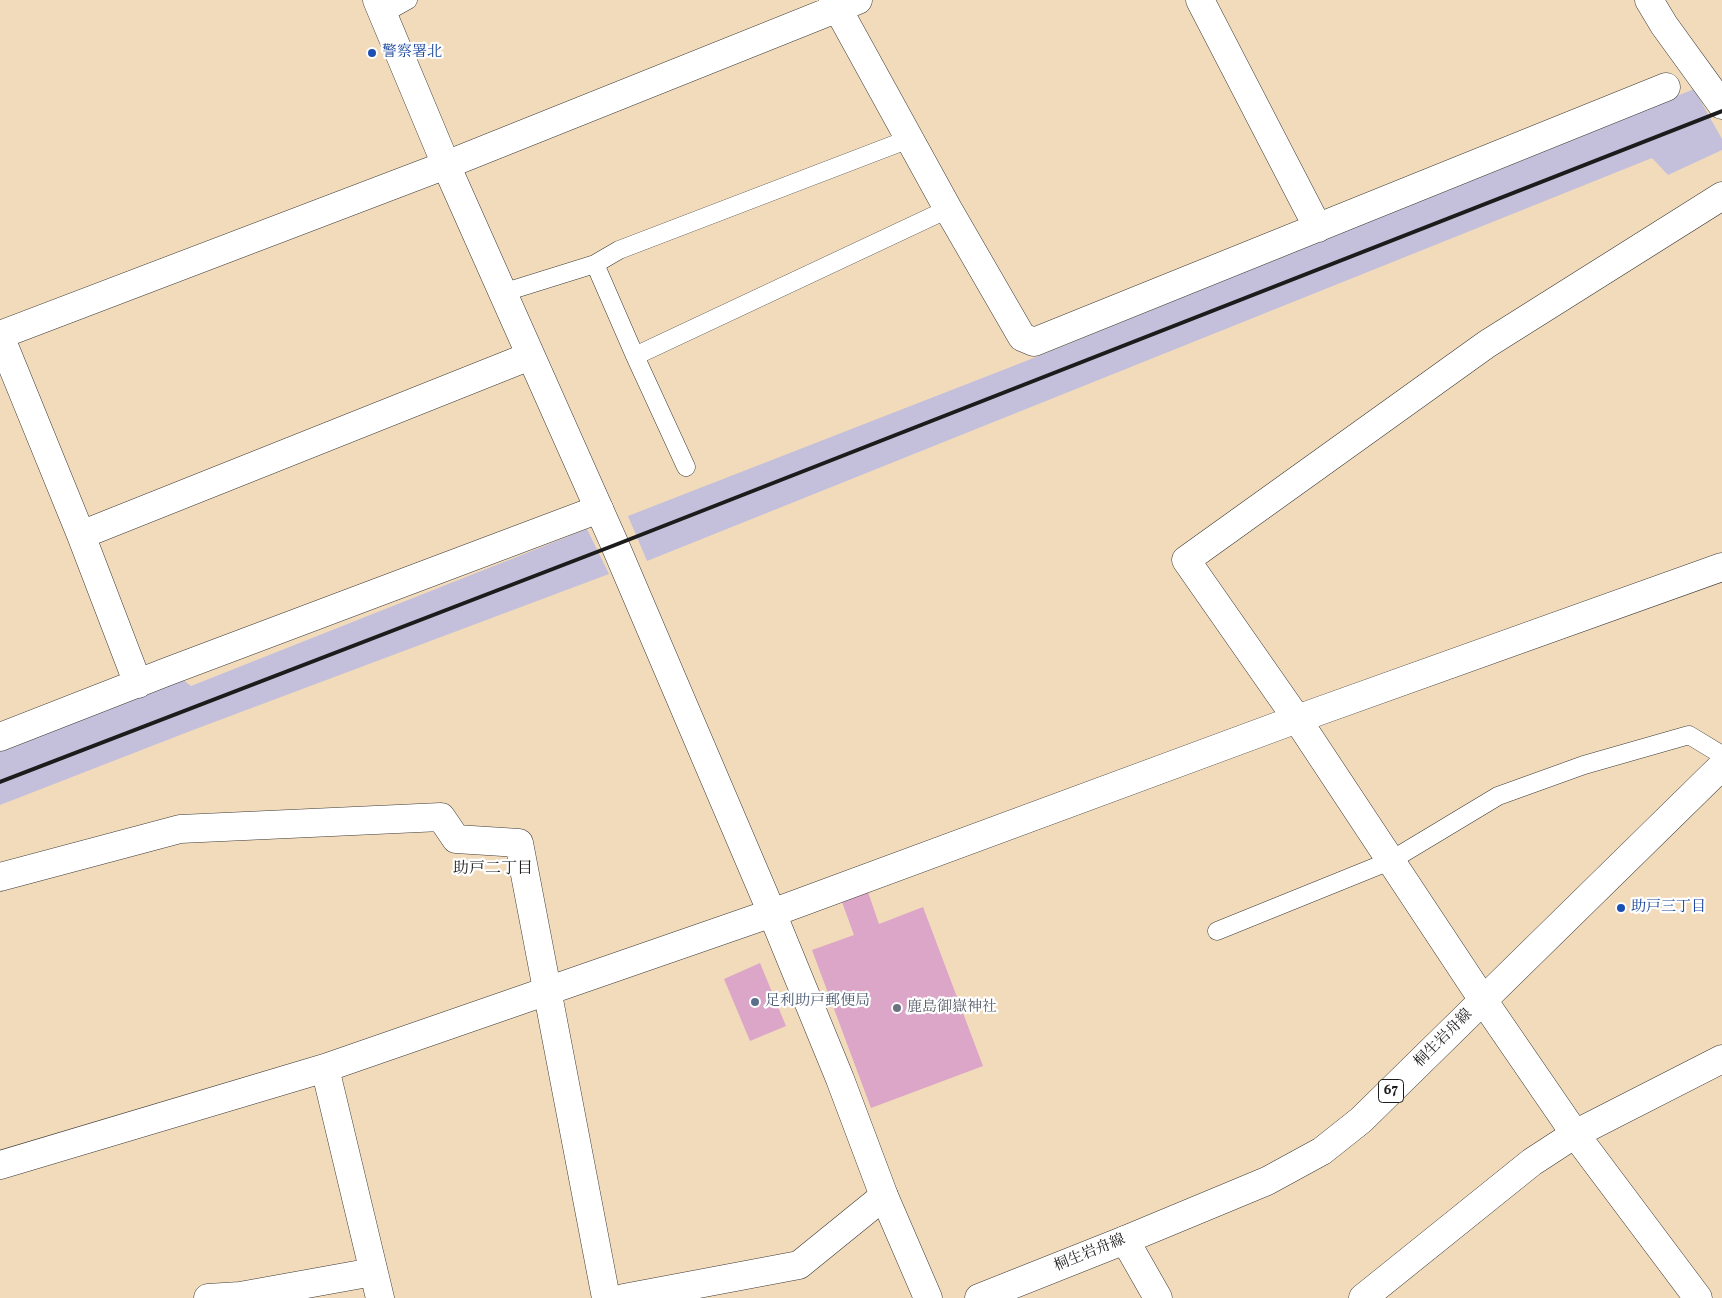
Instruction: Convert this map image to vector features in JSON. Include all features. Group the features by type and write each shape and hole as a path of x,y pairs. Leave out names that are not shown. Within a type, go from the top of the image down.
{"street":[{"path":"1200,0 1318,228"},
{"path":"1649,0 1664,25 1722,105"},
{"path":"138,684 81,535 0,336 446,165 843,3 909,139 948,209 1022,338 1034,342 1666,87"},
{"path":"380,7 446,165 599,509 772,912 840,1078 884,1196 928,1298"},
{"path":"1698,1298 1575,1134 1483,1000 1297,720 1186,560 1487,344 1722,196"},
{"path":"81,535 530,356"},
{"path":"0,736 599,509"},
{"path":"0,1165 325,1068 547,991 772,912 1722,567"},
{"name":"桐生岩舟線","path":"979,1298 1267,1181 1322,1151 1361,1120 1722,766"},
{"path":"0,877 180,829 441,818 456,839 519,843 606,1298"},
{"path":"1362,1298 1532,1162 1575,1134 1722,1059"},
{"path":"325,1068 380,1298"},
{"path":"624,1298 799,1265 884,1196"},
{"path":"1125,1240 1158,1298"},
{"path":"208,1298 240,1296 373,1272"}],"lane":[{"path":"380,7 408,0"},
{"path":"502,293 595,264 619,250 909,139"},
{"path":"635,356 948,209"},
{"path":"595,264 686,466"},
{"path":"1217,932 1390,861 1498,796 1584,764 1689,736 1722,756"}],"shaded area":[{"path":"1694,89 1722,139 1722,150 1668,175 1652,158 647,561 628,516 1026,361"},
{"path":"587,529 609,574 193,730 0,805 0,747 182,679 191,686"}],"building":[{"name":"鹿島御嶽神社","path":"868,892 879,924 923,907 983,1066 871,1108 812,950 854,935 842,902"},
{"name":"足利助戸郵便局","path":"760,963 786,1026 750,1041 724,979"}],"railway":[{"path":"0,782 615,545 1722,111"}],"place":[{"name":"警察署北","path":"372,53"},
{"name":"助戸三丁目","path":"1621,908"},
{"name":"足利助戸郵便局","path":"755,1002"},
{"name":"鹿島御嶽神社","path":"897,1008"}],"district":[{"name":"助戸二丁目","path":"493,870"}]}
